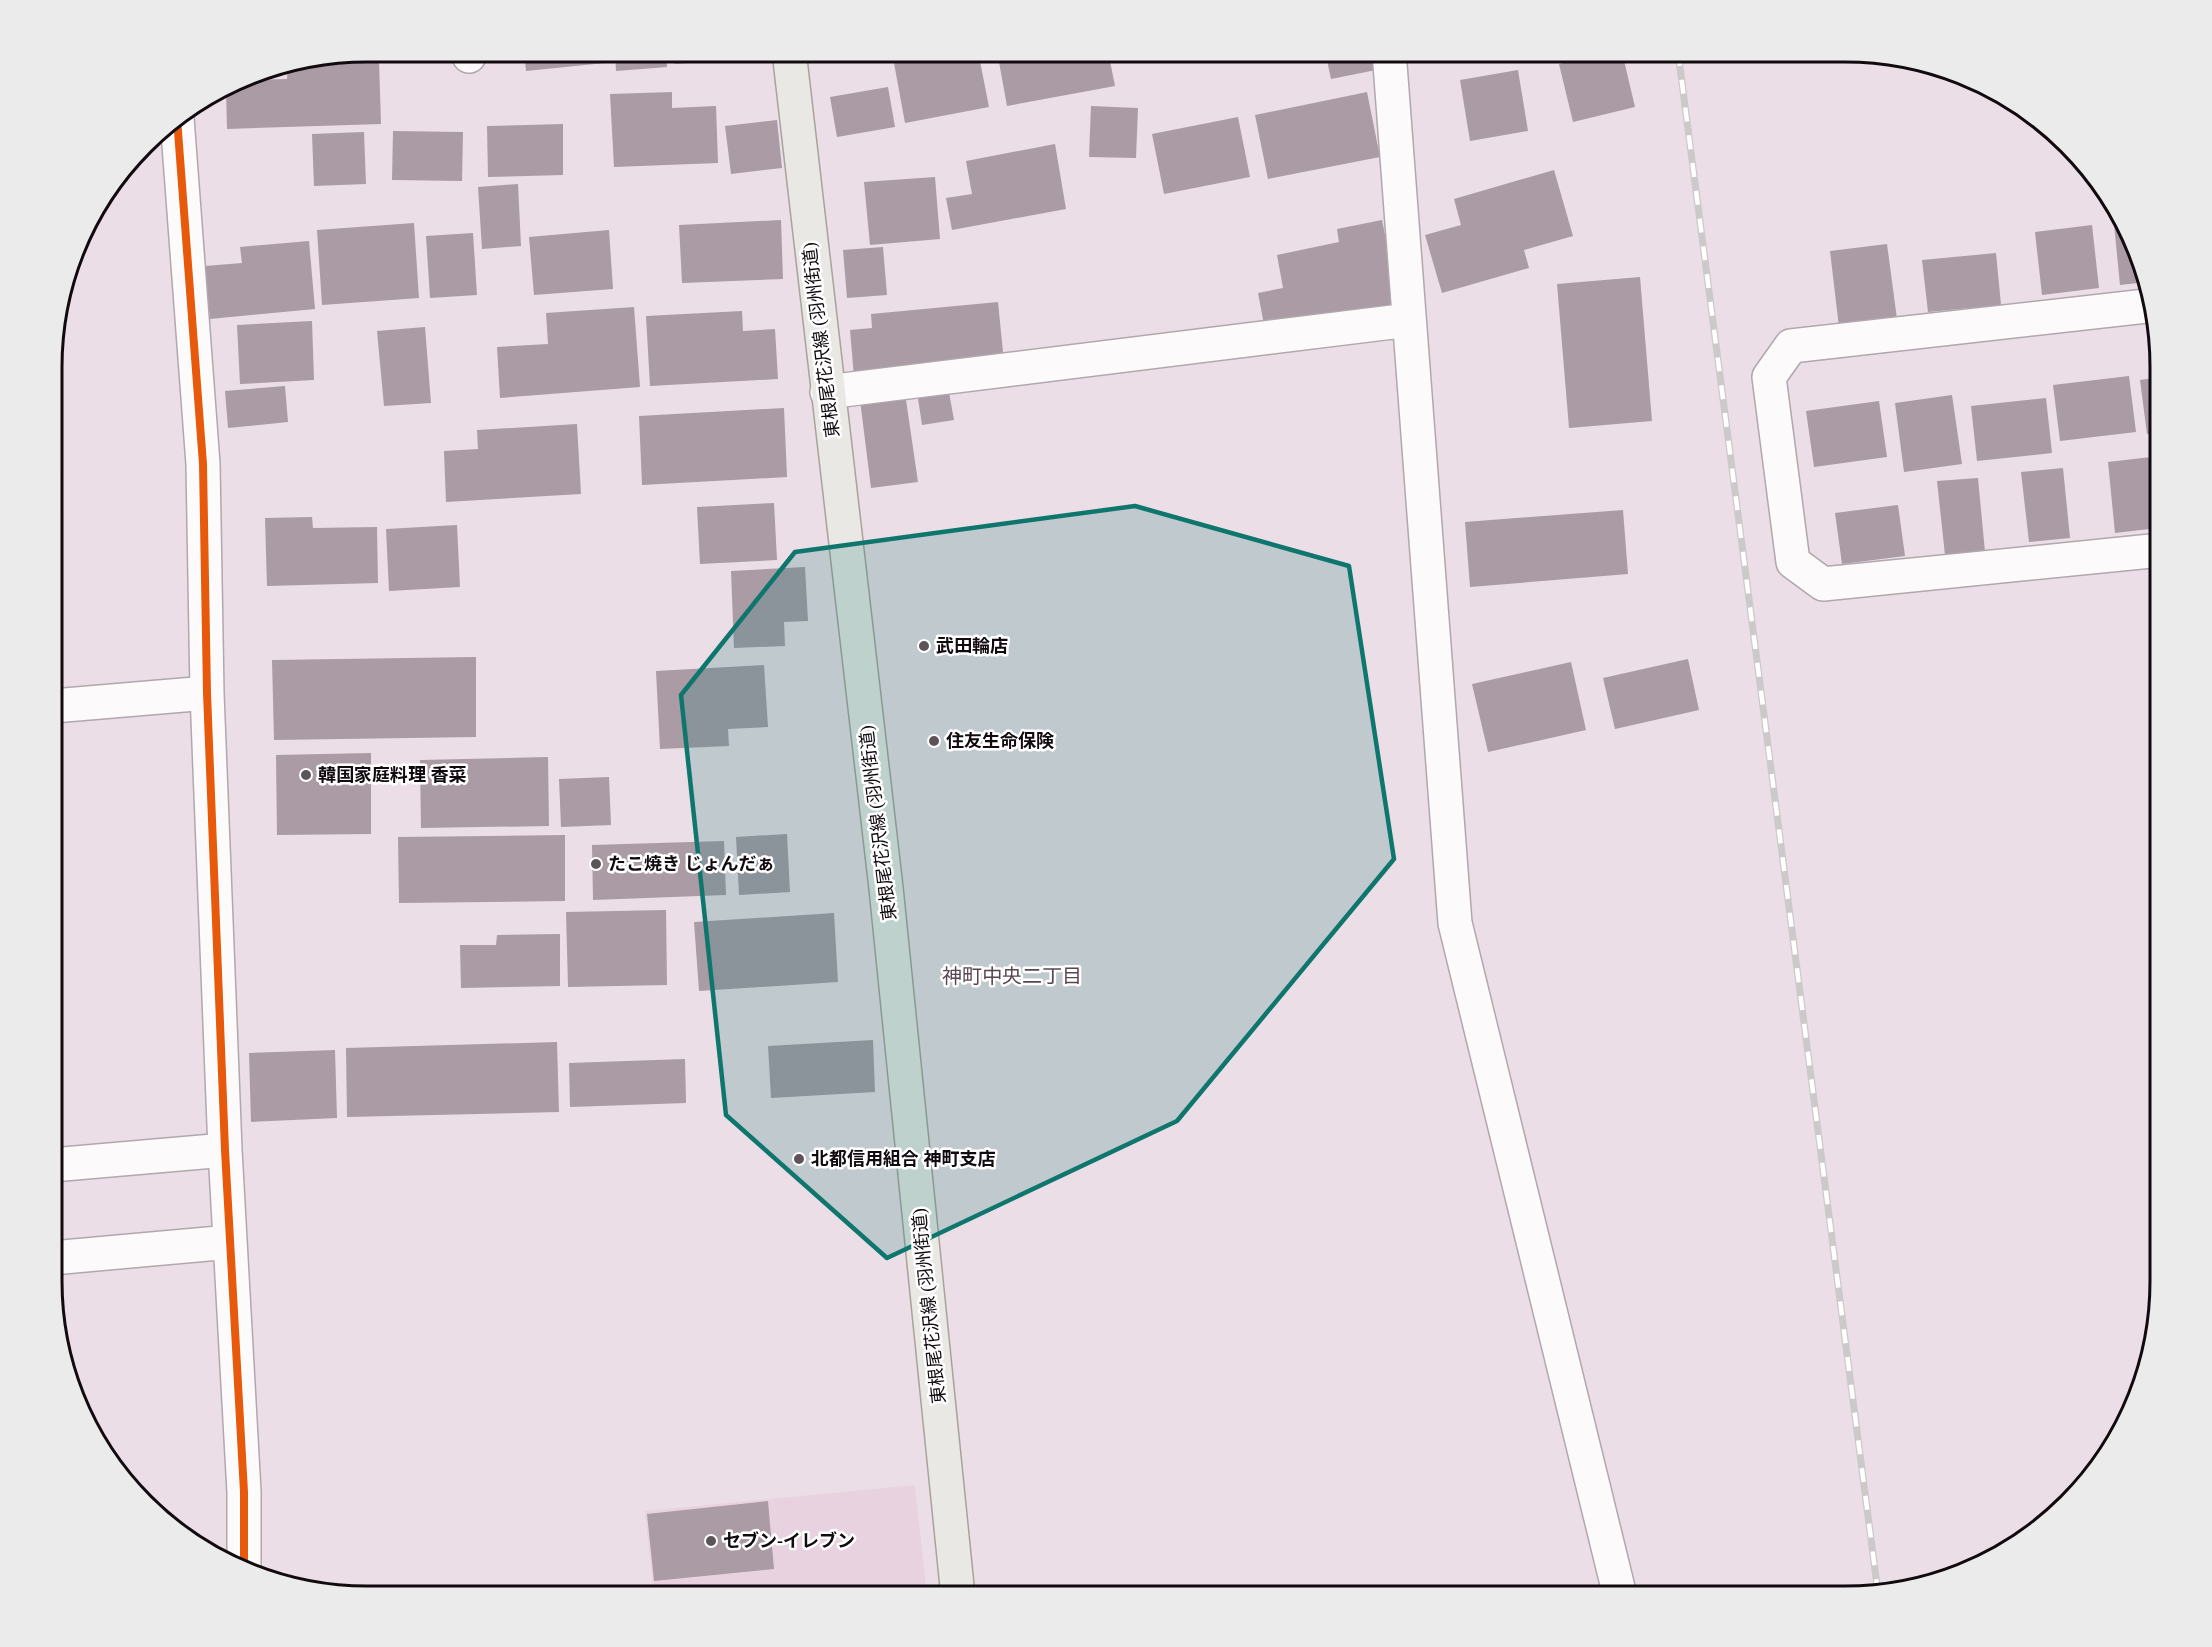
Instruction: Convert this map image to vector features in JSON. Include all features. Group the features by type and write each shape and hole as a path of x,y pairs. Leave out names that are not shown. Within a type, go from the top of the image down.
{"main road":[{"name":"東根尾花沢線 (羽州街道)","path":"790,62 886,888 957,1586"}],"street":[{"path":"1390,62 1455,923 1618,1586"},
{"path":"178,127 204,464 207,693 225,1150 244,1492 244,1559"},
{"path":"2145,306 1791,346 1769,377 1793,562 1823,584 2150,551"},
{"path":"827,392 1409,320"},
{"path":"62,705 207,693"},
{"path":"62,1164 225,1150"},
{"path":"62,1257 230,1242"}],"highlighted area":[{"path":"1135,506 1349,566 1394,859 1177,1121 887,1258 726,1115 681,695 795,552"}],"shaded area":[{"path":"915,1485 926,1586 644,1586 653,1585 645,1511"}],"building":[{"path":"345,62 379,62 381,124 227,129 226,96 264,80 287,79 287,72"},
{"path":"525,62 605,62 605,63 526,71"},
{"path":"616,62 667,62 667,67 616,71"},
{"path":"675,62 702,62 675,64"},
{"path":"980,62 989,107 905,123 894,63"},
{"path":"999,62 1110,62 1115,86 1007,106"},
{"path":"1327,62 1374,62 1376,70 1331,79"},
{"path":"1624,62 1635,107 1573,122 1559,64"},
{"path":"1518,70 1528,131 1470,141 1460,80"},
{"path":"888,87 895,127 837,137 830,97"},
{"path":"672,92 672,108 716,106 718,163 614,167 610,94"},
{"path":"1367,92 1380,157 1268,179 1255,115"},
{"path":"1091,106 1138,108 1136,158 1089,157"},
{"path":"1238,117 1250,177 1164,194 1152,134"},
{"path":"777,120 782,168 731,174 725,126"},
{"path":"563,124 563,175 488,177 487,126"},
{"path":"393,131 463,132 462,181 392,180"},
{"path":"364,132 366,184 314,186 312,134"},
{"path":"1055,144 1066,209 952,230 946,198 972,194 966,161"},
{"path":"1554,170 1573,236 1524,250 1529,268 1442,293 1425,235 1461,225 1454,199"},
{"path":"935,177 940,239 870,245 864,182"},
{"path":"518,184 521,246 482,249 478,187"},
{"path":"781,220 783,279 682,283 679,225"},
{"path":"1382,220 1399,303 1265,330 1258,293 1283,288 1277,255 1339,242 1337,229"},
{"path":"2114,221 2139,283 2120,285"},
{"path":"414,223 419,298 322,305 317,230"},
{"path":"2092,225 2099,288 2042,295 2035,232"},
{"path":"609,230 613,289 534,295 529,237"},
{"path":"473,233 477,295 430,298 426,236"},
{"path":"309,241 315,309 210,319 205,266 242,263 240,247"},
{"path":"1887,244 1897,319 1839,327 1830,251"},
{"path":"883,247 887,295 847,298 843,250"},
{"path":"1996,253 2001,305 1928,312 1922,260"},
{"path":"1640,277 1652,421 1569,428 1557,284"},
{"path":"998,302 1004,362 854,377 850,330 872,328 871,314"},
{"path":"634,307 640,387 500,398 497,347 548,344 546,313"},
{"path":"742,311 743,331 775,329 778,379 650,386 646,316"},
{"path":"312,321 314,380 240,384 237,325"},
{"path":"425,327 431,403 384,406 377,331"},
{"path":"2129,376 2136,432 2060,441 2053,385"},
{"path":"2150,379 2150,434 2147,434 2140,380"},
{"path":"285,386 288,422 228,428 225,391"},
{"path":"948,387 954,420 922,425 917,392"},
{"path":"905,393 918,482 871,488 860,400"},
{"path":"1952,395 1962,464 1904,472 1895,403"},
{"path":"2046,398 2052,453 1977,461 1971,406"},
{"path":"1879,401 1887,457 1814,467 1806,411"},
{"path":"784,408 787,477 642,485 639,416"},
{"path":"577,424 581,494 446,502 444,451 478,449 477,430"},
{"path":"2150,457 2150,529 2115,533 2108,462"},
{"path":"2063,468 2070,538 2029,542 2021,472"},
{"path":"1978,478 1985,552 1945,555 1937,481"},
{"path":"774,503 777,560 700,564 697,507"},
{"path":"1898,505 1905,556 1842,564 1835,513"},
{"path":"1623,510 1628,574 1470,587 1465,522"},
{"path":"312,517 313,528 377,527 378,583 267,586 265,518"},
{"path":"457,525 460,587 389,591 386,529"},
{"path":"805,567 808,621 784,622 785,646 734,648 731,571"},
{"path":"476,657 476,737 274,740 272,660"},
{"path":"1688,659 1699,710 1615,729 1603,678"},
{"path":"1571,662 1586,730 1488,752 1472,684"},
{"path":"764,665 768,727 728,729 729,746 660,749 656,671"},
{"path":"371,753 371,834 277,835 276,755"},
{"path":"548,757 549,826 421,828 420,760"},
{"path":"609,777 611,825 561,827 559,779"},
{"path":"787,834 790,892 739,895 736,837"},
{"path":"565,835 565,901 399,903 398,837"},
{"path":"724,841 726,895 593,900 592,845"},
{"path":"666,910 667,985 568,987 566,912"},
{"path":"834,913 838,982 699,991 694,922"},
{"path":"560,934 560,986 461,988 460,945 496,945 497,935"},
{"path":"873,1040 875,1092 771,1098 768,1046"},
{"path":"557,1042 559,1112 347,1117 346,1048"},
{"path":"335,1050 337,1118 251,1122 249,1053"},
{"path":"685,1059 686,1103 570,1107 569,1063"},
{"name":"セブン-イレブン","path":"768,1501 774,1569 654,1581 647,1514"}],"railway":[{"path":"1679,62 1877,1584"}],"cycle path":[{"path":"178,127 203,464 207,693 225,1150 244,1492 244,1559"}],"place":[{"name":"武田輪店","path":"924,646"},
{"name":"住友生命保険","path":"934,741"},
{"name":"韓国家庭料理 香菜","path":"306,775"},
{"name":"たこ焼き じょんだぁ","path":"596,864"},
{"name":"北都信用組合 神町支店","path":"799,1159"},
{"name":"セブン-イレブン","path":"711,1541"}],"district":[{"name":"神町中央二丁目","path":"1012,976"}]}
